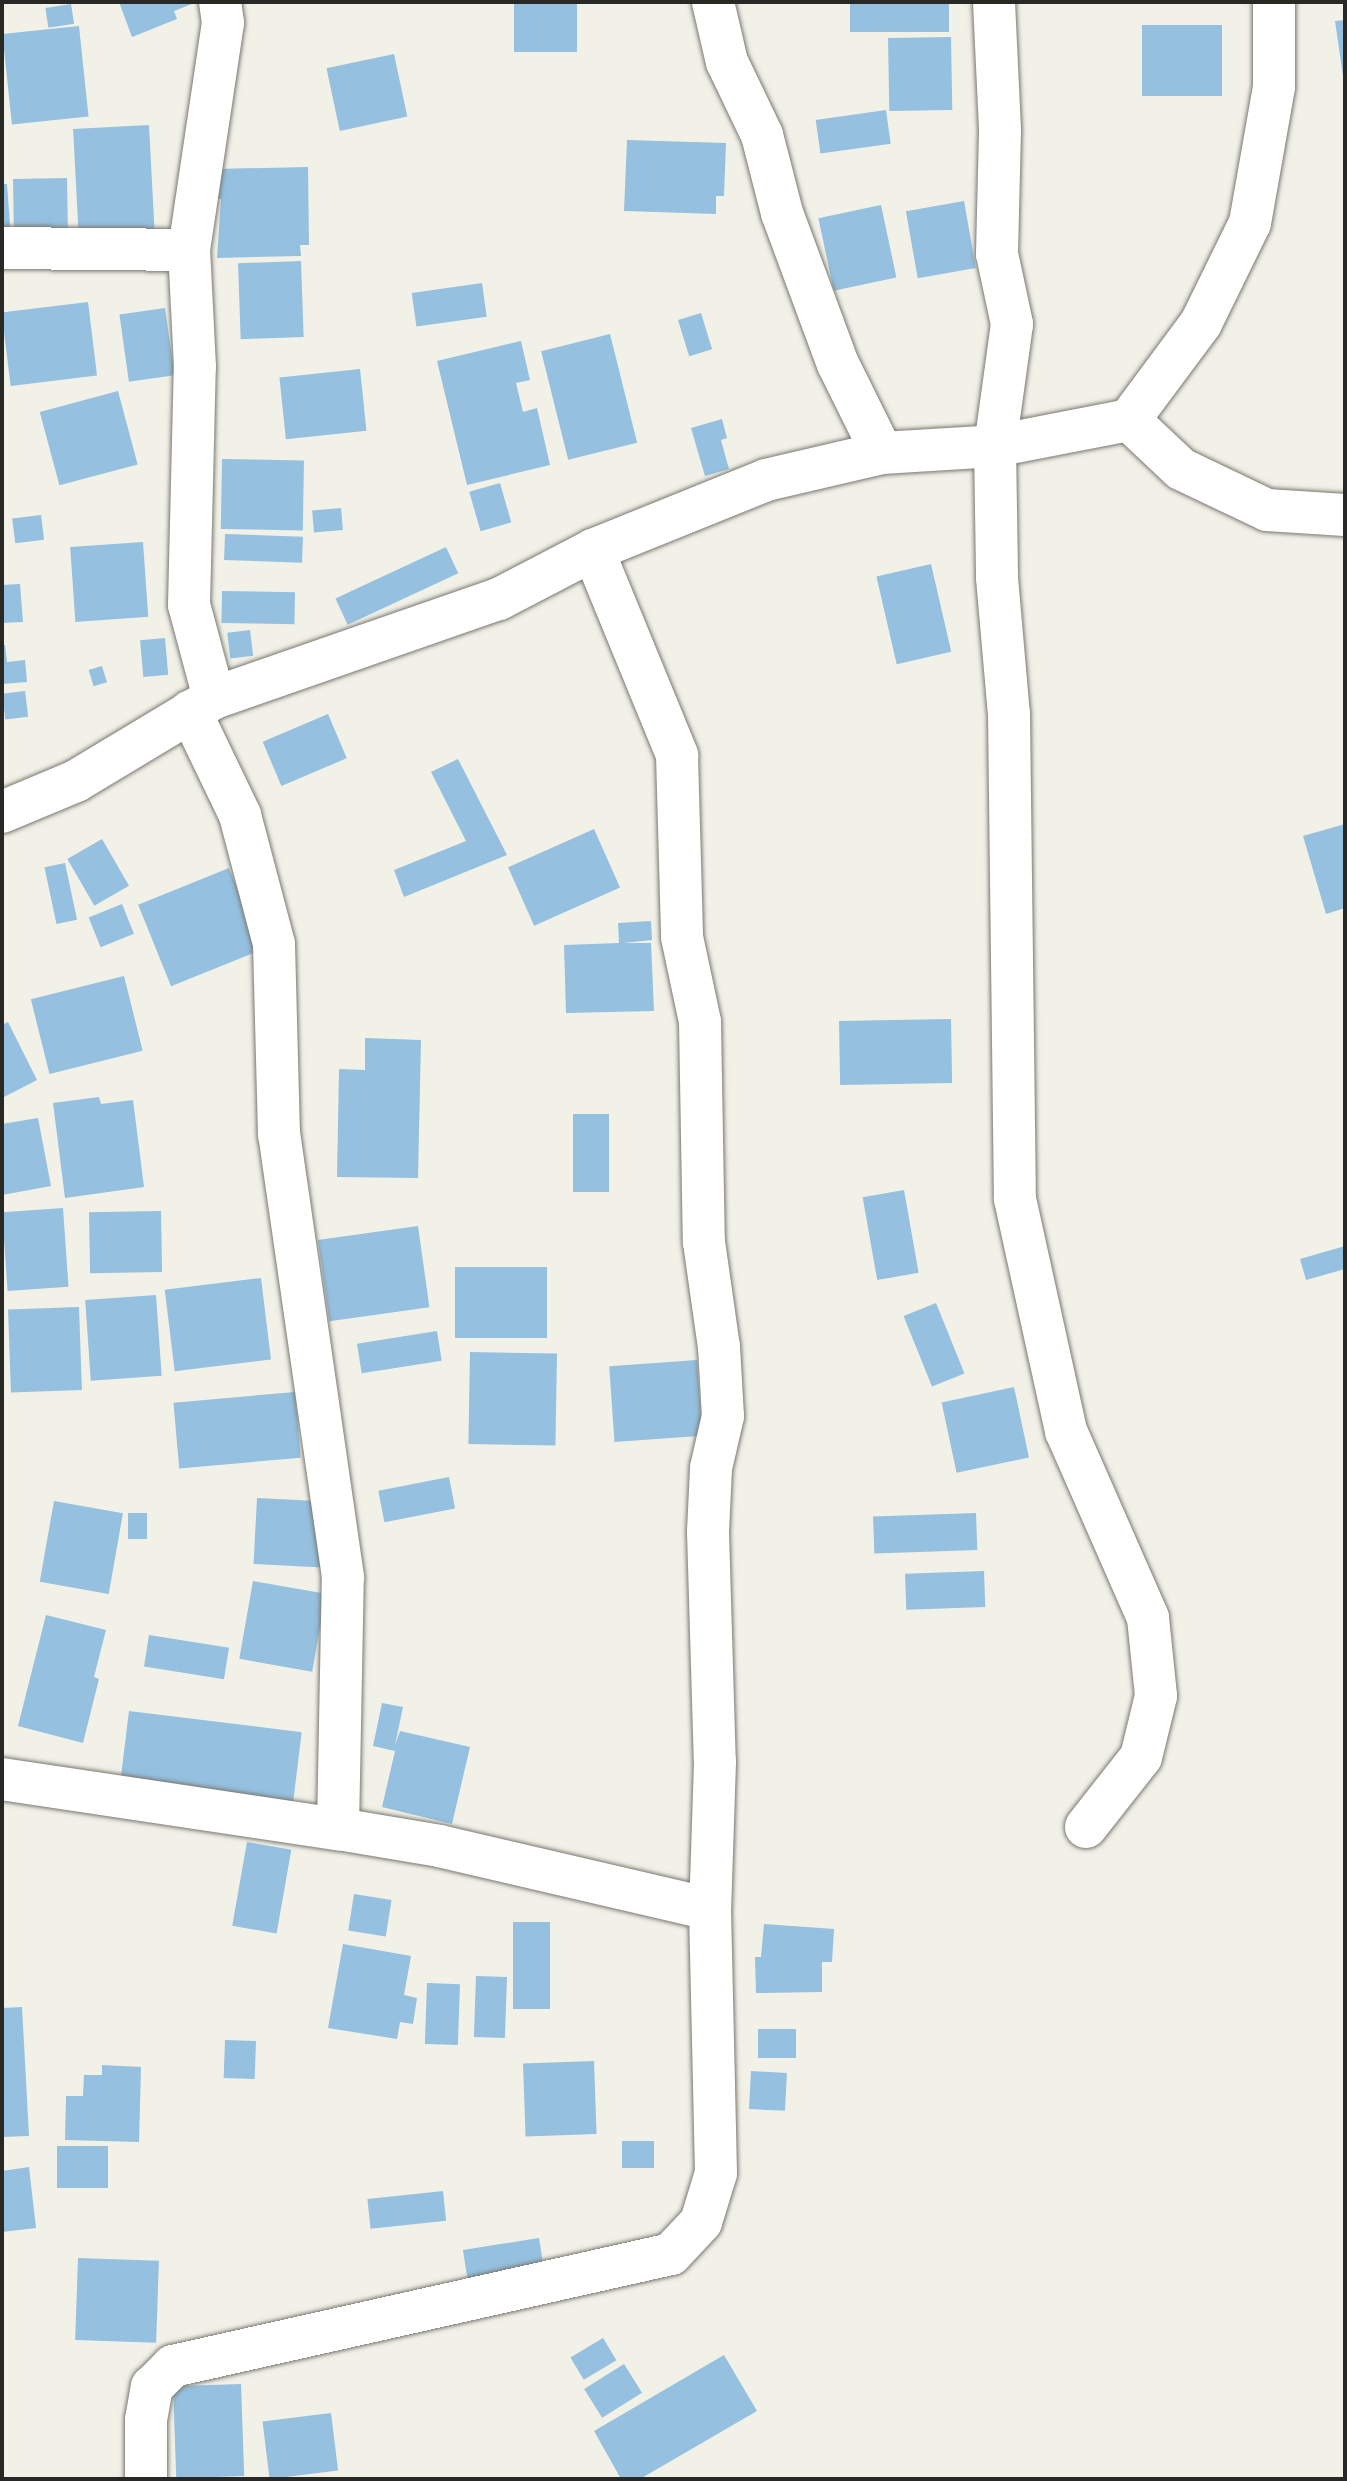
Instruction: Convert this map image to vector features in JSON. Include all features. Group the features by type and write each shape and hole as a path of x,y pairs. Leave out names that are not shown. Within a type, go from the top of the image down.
{"street":[{"path":"220,2 223,23 189,250 195,367 189,605 202,704 240,815 274,944 279,1135 343,1577 338,1829"},
{"path":"713,2 727,62 762,135 782,213 838,364 882,453"},
{"path":"994,2 1000,131 997,254 1012,324 995,446 997,578 1009,714 1015,1199 1066,1431 1148,1618 1156,1696 1141,1757 1086,1827"},
{"path":"2,812 76,781 202,704 499,599 593,550 766,480 882,453 995,446 1129,420 1201,323 1250,223 1274,87 1274,2"},
{"path":"2,248 189,250"},
{"path":"1129,420 1181,469 1267,510 1345,515"},
{"path":"146,2479 146,2420 152,2387 173,2366 671,2254 701,2222 716,2173 710,1909 715,1762 708,1532 711,1468 723,1416 719,1347 704,1242 700,1022 682,937 677,755 593,550"},
{"path":"2,1779 440,1846 710,1909"}],"building":[{"path":"119,2 197,2 174,11 177,19 132,37"},
{"path":"514,2 577,2 577,52 514,52"},
{"path":"850,2 949,2 949,32 850,32"},
{"path":"71,4 74,24 48,28 45,8"},
{"path":"1345,20 1345,76 1343,76 1335,21"},
{"path":"1142,25 1222,25 1222,96 1142,96"},
{"path":"79,26 89,117 12,125 2,34"},
{"path":"951,37 952,110 889,111 888,38"},
{"path":"394,54 407,117 340,131 327,68"},
{"path":"886,110 891,144 820,154 816,120"},
{"path":"149,125 155,235 79,239 73,129"},
{"path":"627,140 726,143 724,196 716,196 716,214 624,211"},
{"path":"308,167 309,245 300,245 301,256 217,258 221,199 216,199 215,169"},
{"path":"67,178 68,245 14,246 13,179"},
{"path":"2,184 7,184 11,239 2,239"},
{"path":"964,201 976,268 918,278 906,211"},
{"path":"881,205 896,277 834,291 818,218"},
{"path":"301,261 304,337 241,339 238,263"},
{"path":"482,283 487,317 416,327 412,293"},
{"path":"88,302 97,375 11,386 2,313"},
{"path":"165,308 174,375 129,382 119,314"},
{"path":"701,313 712,349 689,356 678,320"},
{"path":"610,334 637,443 568,460 541,351"},
{"path":"521,341 530,380 516,383 523,412 537,408 550,465 467,485 437,361"},
{"path":"360,369 366,431 286,439 279,377"},
{"path":"118,391 138,464 59,485 40,412"},
{"path":"722,419 727,438 721,440 729,469 705,476 691,428"},
{"path":"222,459 304,460 303,530 221,529"},
{"path":"500,483 511,522 481,531 469,492"},
{"path":"341,508 343,530 314,532 312,511"},
{"path":"41,515 44,540 15,543 12,519"},
{"path":"225,534 303,537 302,563 224,560"},
{"path":"143,542 148,617 75,622 70,547"},
{"path":"446,547 458,573 348,625 335,599"},
{"path":"931,564 951,652 897,664 876,577"},
{"path":"20,584 23,622 2,623 2,585"},
{"path":"222,591 295,592 294,624 221,623"},
{"path":"250,630 253,656 230,659 227,633"},
{"path":"165,638 168,675 143,677 140,640"},
{"path":"2,645 5,645 7,662 25,660 27,682 2,684"},
{"path":"102,666 107,682 94,686 89,670"},
{"path":"25,691 28,717 5,720 2,694"},
{"path":"328,714 347,758 281,786 263,742"},
{"path":"458,759 507,855 404,897 394,870 466,841 431,772"},
{"path":"1345,824 1345,908 1326,914 1303,836"},
{"path":"594,829 620,887 534,926 508,867"},
{"path":"102,839 129,886 94,906 67,859"},
{"path":"65,863 77,920 57,924 44,867"},
{"path":"229,868 262,950 171,986 138,905"},
{"path":"122,904 134,934 101,947 89,917"},
{"path":"651,921 652,940 623,943 651,943 654,1011 566,1013 564,945 619,943 618,923"},
{"path":"124,976 143,1051 49,1074 31,999"},
{"path":"951,1019 952,1083 840,1085 839,1021"},
{"path":"8,1022 37,1080 2,1098 2,1025"},
{"path":"365,1038 421,1040 418,1178 337,1177 339,1069 365,1070"},
{"path":"99,1097 101,1104 133,1100 144,1187 65,1198 53,1103"},
{"path":"573,1114 609,1114 609,1192 573,1192"},
{"path":"38,1118 51,1186 2,1195 2,1124"},
{"path":"904,1190 919,1273 877,1280 863,1197"},
{"path":"63,1208 69,1287 8,1291 2,1212"},
{"path":"161,1211 162,1272 90,1273 89,1212"},
{"path":"418,1226 429,1307 329,1321 318,1240"},
{"path":"1345,1246 1345,1269 1306,1280 1300,1259"},
{"path":"455,1267 547,1267 547,1338 455,1338"},
{"path":"261,1278 271,1359 175,1371 165,1290"},
{"path":"156,1295 162,1376 91,1381 85,1300"},
{"path":"936,1303 964,1373 932,1387 904,1316"},
{"path":"79,1307 82,1390 11,1392 8,1309"},
{"path":"437,1331 442,1361 362,1373 357,1344"},
{"path":"470,1352 557,1354 555,1446 468,1444"},
{"path":"697,1360 702,1436 615,1442 609,1366"},
{"path":"1014,1387 1029,1457 957,1473 942,1402"},
{"path":"295,1392 301,1458 179,1468 173,1403"},
{"path":"449,1477 455,1508 384,1522 378,1491"},
{"path":"257,1498 326,1502 322,1568 254,1564"},
{"path":"54,1501 123,1513 109,1594 40,1582"},
{"path":"128,1513 147,1513 147,1539 128,1539"},
{"path":"976,1513 977,1550 874,1554 873,1517"},
{"path":"984,1571 985,1607 906,1610 905,1574"},
{"path":"253,1581 326,1594 312,1672 239,1659"},
{"path":"46,1615 106,1630 94,1677 99,1679 83,1743 18,1726"},
{"path":"149,1635 229,1648 224,1679 144,1667"},
{"path":"382,1703 403,1707 395,1745 400,1731 470,1747 452,1824 382,1807 395,1751 373,1746"},
{"path":"129,1711 302,1732 292,1814 119,1792"},
{"path":"247,1842 291,1850 277,1934 232,1926"},
{"path":"354,1894 392,1900 386,1936 348,1931"},
{"path":"513,1922 550,1922 550,2009 513,2009"},
{"path":"764,1924 834,1929 832,1962 822,1962 822,1992 756,1993 755,1957 761,1957"},
{"path":"343,1944 411,1956 404,1995 417,1998 413,2024 400,2022 397,2039 328,2028"},
{"path":"476,1976 507,1977 505,2038 474,2037"},
{"path":"427,1983 460,1984 458,2045 425,2044"},
{"path":"22,2007 29,2136 2,2137 2,2008"},
{"path":"758,2029 796,2029 796,2058 758,2058"},
{"path":"225,2040 256,2041 255,2079 224,2078"},
{"path":"594,2061 597,2134 526,2136 523,2063"},
{"path":"102,2065 141,2067 139,2142 65,2140 66,2096 83,2096 84,2075 102,2075"},
{"path":"751,2071 787,2073 785,2111 749,2109"},
{"path":"622,2141 654,2141 654,2168 622,2168"},
{"path":"57,2146 108,2146 108,2188 57,2188"},
{"path":"29,2167 36,2228 2,2232 2,2171"},
{"path":"443,2191 446,2221 371,2229 367,2199"},
{"path":"539,2238 544,2271 468,2283 463,2250"},
{"path":"78,2258 159,2261 156,2343 75,2340"},
{"path":"603,2338 616,2360 584,2380 570,2358"},
{"path":"724,2355 757,2411 640,2479 621,2479 594,2431"},
{"path":"624,2364 642,2393 602,2418 584,2389"},
{"path":"241,2384 244,2476 176,2478 173,2386"},
{"path":"331,2413 338,2471 270,2479 263,2421"}]}
